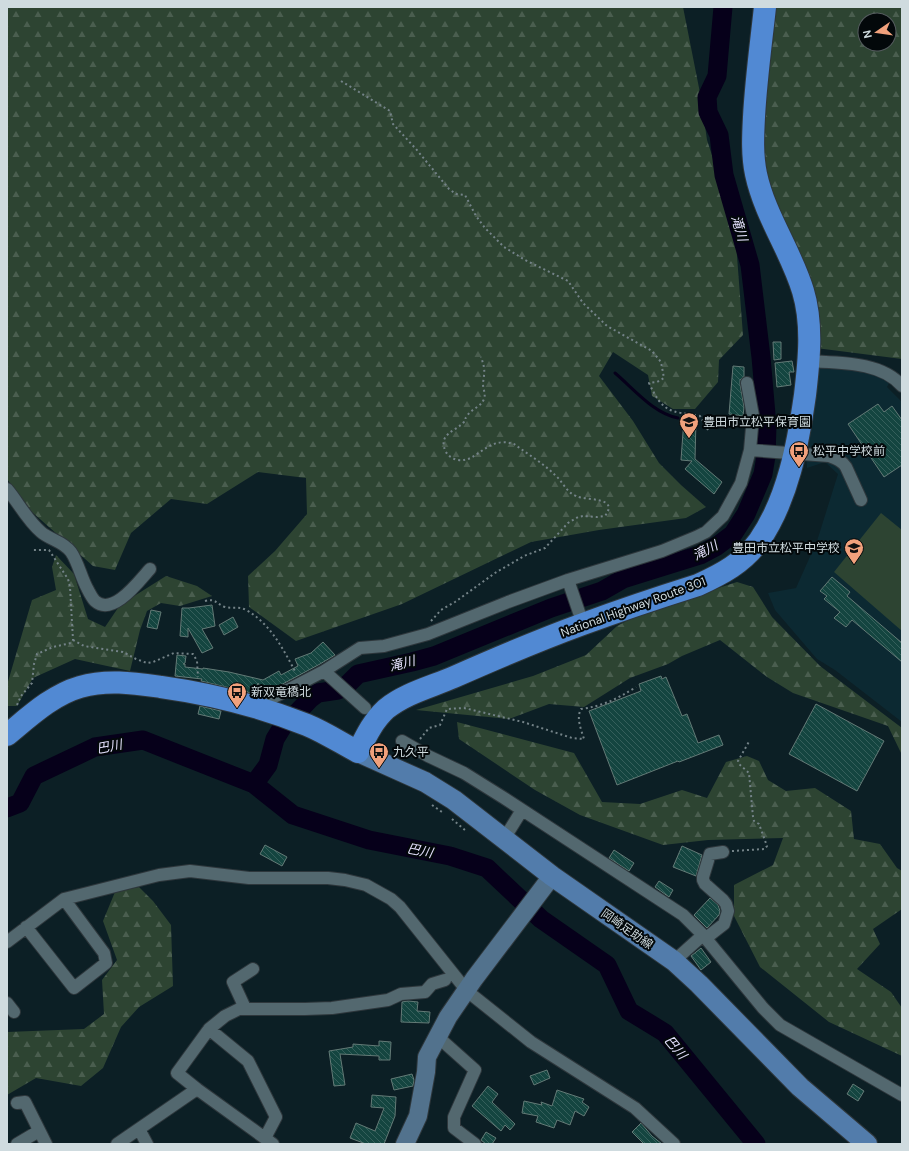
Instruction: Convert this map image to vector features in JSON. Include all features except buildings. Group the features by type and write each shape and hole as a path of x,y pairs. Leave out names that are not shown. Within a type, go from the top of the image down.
{"highway":[{"name":"National Highway Route 301","path":"358,752 369,728 378,717 387,708 419,690 449,680 514,651 583,624 698,585 714,578 740,562 758,542 766,530 783,492 789,453 800,428 809,361 810,330 804,292 789,255 764,202 756,173 753,142 756,80 765,7"},
{"path":"7,735 54,698 80,687 114,681 170,688 220,697 262,709 308,726 358,752"}],"main road":[{"name":"岡崎足助線","path":"358,752 425,782 454,800 504,838 547,882 674,962 699,984 800,1087 867,1144"}],"street":[{"path":"809,361 868,367 884,373 899,382 902,386"},
{"path":"262,709 302,682 327,674 360,648 384,646 428,634 568,580 662,551 706,532 723,516 741,483 750,450 753,416 747,383"},
{"path":"750,450 829,456 843,462 862,500"},
{"path":"7,488 29,519 41,532 64,544 71,552 87,588 95,601 101,604 114,604 130,592 150,569"},
{"path":"568,580 583,624"},
{"path":"327,674 364,708"},
{"path":"402,741 428,756 464,773 683,915 705,936 763,1008 780,1024 902,1095"},
{"path":"504,838 522,810"},
{"path":"674,962 705,936 724,924 728,911 726,904 705,884 703,877 710,854 723,852"},
{"path":"7,942 64,900 159,875 190,871 249,878 328,878 366,885 391,899 400,907 470,985 531,1042 635,1108 674,1144"},
{"path":"405,1144 418,1116 426,1072 427,1057 448,1017 547,882"},
{"path":"26,927 74,988 106,963 104,952 64,900"},
{"path":"245,1008 233,982 253,969"},
{"path":"209,1030 248,1061 276,1117 269,1141 177,1073 209,1030 224,1016 238,1009 245,1008 305,1010 388,1000 401,994 425,992 432,984 445,980"},
{"path":"438,1037 475,1070 454,1117 454,1128 475,1144"},
{"path":"117,1144 197,1088"},
{"path":"17,1103 25,1102 46,1144"},
{"path":"140,1129 147,1144"},
{"path":"17,1144 40,1131"}],"path":[{"path":"341,81 390,111 393,124 449,189 456,194 465,195 476,216 485,228 504,247 525,260 568,281 583,303 607,326 652,351 661,362 664,378 657,382 649,383 657,400 673,412 700,416 708,430"},
{"path":"428,634 429,624 441,610 455,602 495,573 524,556 550,545 557,534 578,517 605,516 609,510 607,503 596,499 572,495 558,478 514,444 501,442 483,449 471,458 465,460 457,460 449,456 444,445 446,436 465,421 467,416 481,404 484,398 484,369 481,357"},
{"path":"33,550 49,550 68,579 70,587 73,640"},
{"path":"205,601 217,601 226,607 246,610 264,624 284,649 302,682"},
{"path":"73,640 84,646 123,652 147,663 174,653 193,654 198,666 197,680"},
{"path":"17,706 21,696 32,683 36,654 53,647 71,643 73,640"},
{"path":"417,742 429,728 440,725 447,710 464,708 523,722 572,738 584,739 580,728 578,714 581,709 596,707 615,700 636,687"},
{"path":"723,852 765,849 766,846 759,824 754,821 753,817 749,773 739,764 738,761 750,740"},
{"path":"430,803 446,814"},
{"path":"451,818 466,831"}],"shaded area":[{"name":"豊田市立松平中学校","path":"821,366 869,372 890,381 887,387 902,402 902,722 835,670 817,659 775,610 768,593 796,588 817,541 838,474 825,462 807,468 806,450 812,373"}],"green space":[{"path":"7,7 683,7 701,98 707,140 723,189 736,243 743,335 719,360 718,382 695,409 673,409 652,396 648,375 613,352 599,376 633,421 659,463 706,507 686,518 599,530 531,542 402,604 296,641 249,607 248,576 275,551 307,514 306,478 258,472 207,504 171,499 131,533 115,570 93,566 32,512 7,479"},
{"path":"771,7 902,7 902,359 816,348 763,180 762,85"},
{"path":"881,513 902,530 902,631 834,572"},
{"path":"56,555 74,574 88,619 105,627 120,605 166,576 197,586 212,596 180,606 161,603 147,611 140,630 130,671 75,659 33,678 17,706 7,706 7,685 32,600 56,590 52,567"},
{"path":"737,582 753,587 772,617 820,666 902,728 902,755 888,726 793,693 767,677 720,640 682,656 668,664 630,678 584,707 549,704 509,719 416,710 533,676 586,655 617,626 644,612"},
{"path":"457,722 574,753 602,802 640,804 682,790 707,798 726,762 747,756 759,761 768,780 786,791 815,788 851,811 854,839 880,844 897,868 902,871 902,909 873,929 880,944 857,969 891,992 902,1008 902,1056 829,1022 760,967 734,916 734,885 773,865 783,838 708,840 663,845 580,815 535,790 459,739"},
{"path":"139,887 153,901 171,925 173,986 139,1007 121,1027 103,1068 81,1086 36,1078 7,1095 7,1032 84,1029 104,1014 102,980 117,960 103,921 115,892"}],"waterway":[{"name":"滝川","path":"254,784 268,765 275,739 283,726 318,693 338,690 346,686 358,674 434,656 551,608 602,591 623,579 700,555 717,546 733,534 746,514 763,474 766,456 767,426 761,357 750,265 724,175 719,135 708,112 707,97 717,76 723,7"},
{"path":"615,373 652,406 678,418"},
{"name":"巴川","path":"7,808 20,803 34,776 95,747 143,740 254,784 293,815 369,840 450,856 487,868 541,919 607,965 629,1011 665,1033 756,1144"}],"place":[{"name":"豊田市立松平保育園","path":"689,439"},
{"name":"松平中学校前","path":"799,468"},
{"name":"豊田市立松平中学校","path":"854,565"},
{"name":"新双竜橋北","path":"237,709"},
{"name":"九久平","path":"379,769"}]}
